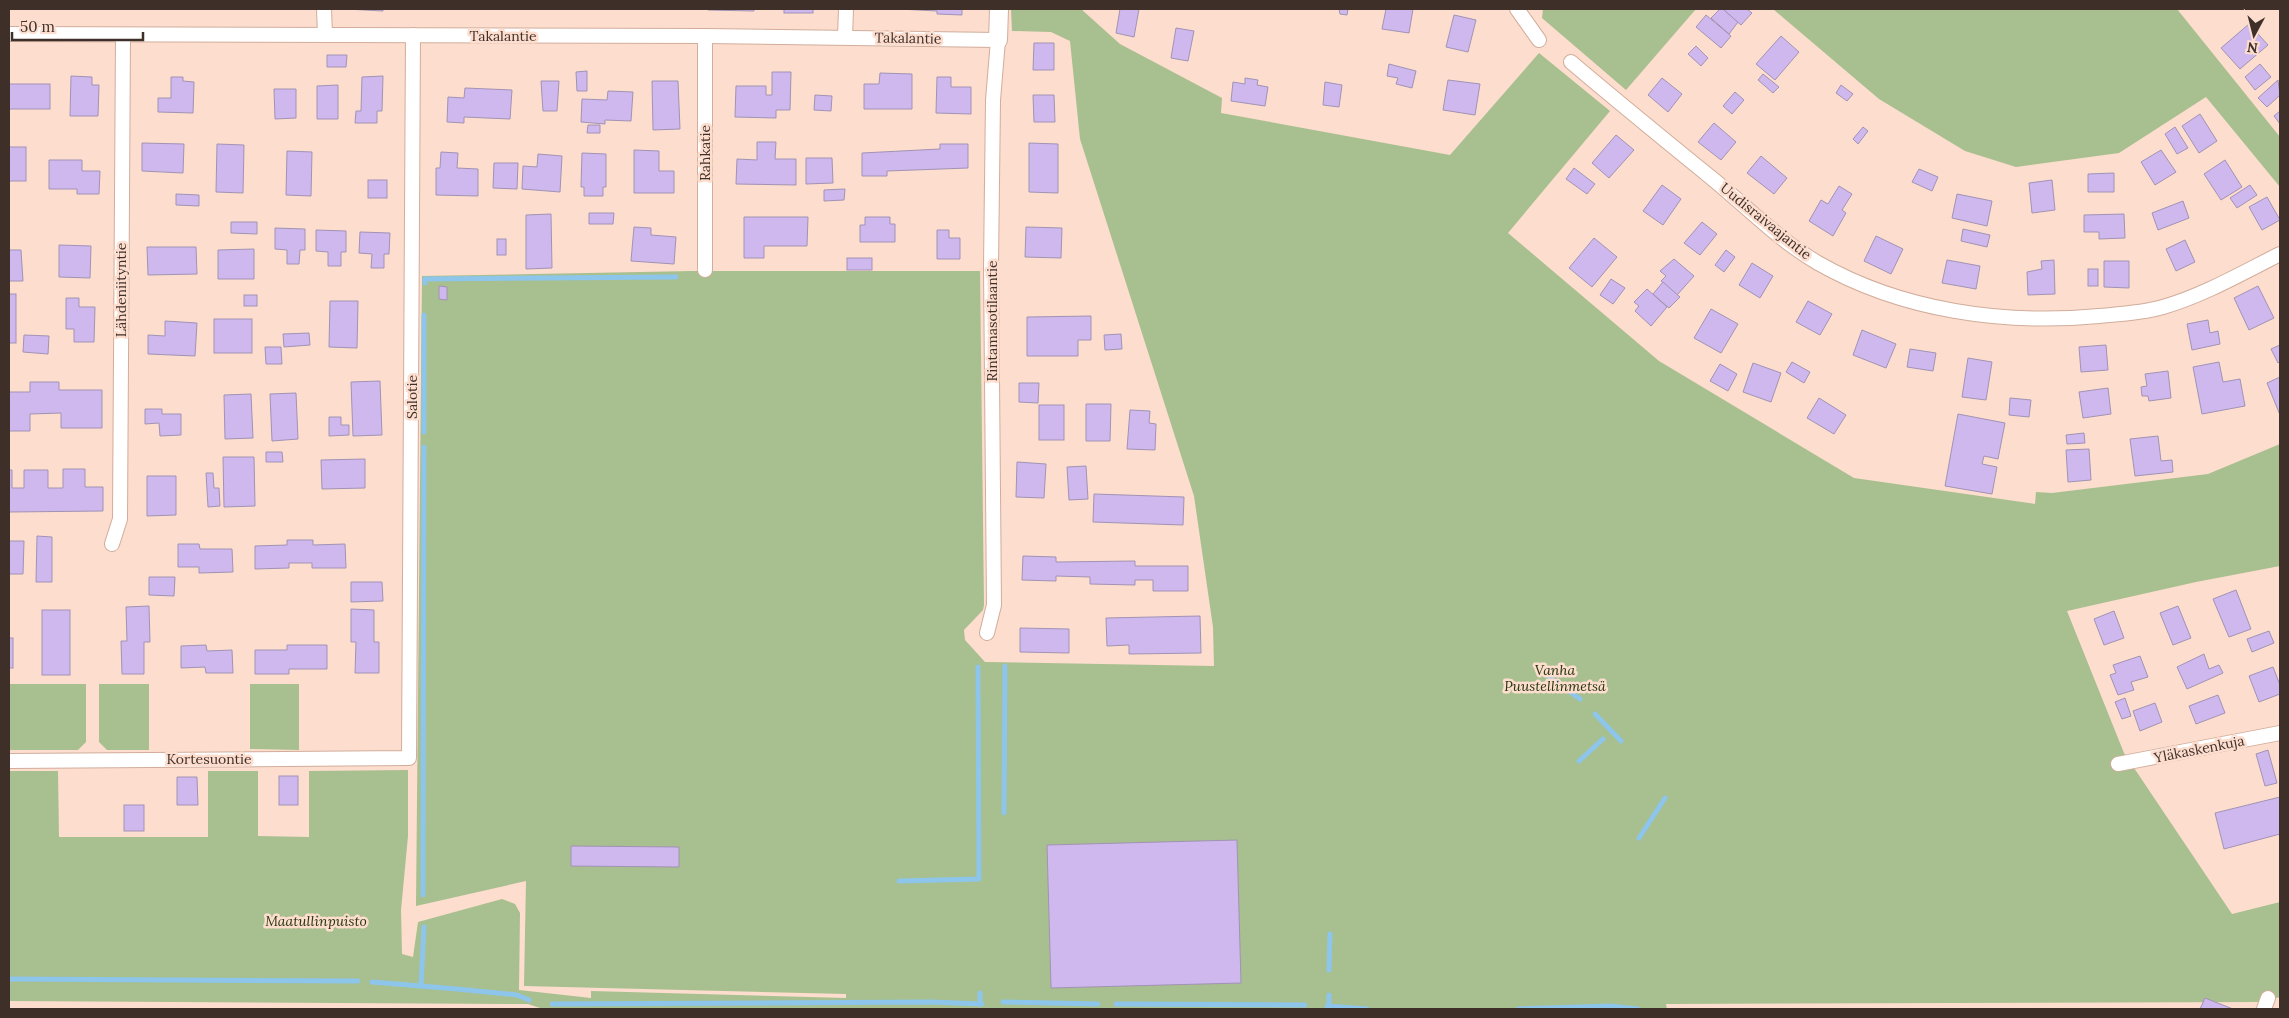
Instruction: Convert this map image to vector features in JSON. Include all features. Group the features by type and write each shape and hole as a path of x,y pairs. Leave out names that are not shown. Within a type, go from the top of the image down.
{"street":[{"path":"324,9 325,35"},
{"path":"845,38 846,9"},
{"name":"Rintamasotilaantie","path":"987,633 994,605 991,266 993,100 999,9"},
{"path":"1518,9 1539,40"},
{"name":"Takalantie","path":"9,34 123,36 705,36 998,40"},
{"name":"Salotie","path":"409,758 413,35"},
{"name":"Lähdeniityntie","path":"112,544 120,519 123,36"},
{"name":"Rahkatie","path":"705,36 705,270"},
{"name":"Uudisraivaajantie","path":"1571,62 1789,243 1838,274 1895,296 1953,311 2005,318 2062,320 2136,313 2164,307 2208,290 2280,254"},
{"name":"Yläkaskenkuja","path":"2118,764 2280,733"},
{"name":"Kortesuontie","path":"9,761 409,758"}],"green space":[{"path":"1011,9 1081,9 1120,44 1222,98 1221,113 1450,155 1539,53 1610,111 1508,233 1659,361 1854,478 2035,504 2036,492 2052,493 2208,474 2280,444 2280,566 2196,582 2067,611 2124,753 2232,914 2280,902 2280,997 2261,1002 1666,1004 1667,1009 543,1009 528,1004 9,1001 9,771 58,771 59,837 208,837 208,771 258,771 258,836 309,837 309,771 408,770 408,836 401,910 402,954 413,957 418,922 502,899 515,904 520,913 519,990 591,998 591,991 846,998 846,994 524,986 526,881 416,906 422,276 693,271 980,271 984,605 983,610 964,630 965,640 985,662 1214,666 1213,627 1194,496 1080,139 1070,41 1051,32 1012,31"},
{"path":"1543,9 1696,9 1626,90 1542,18"},
{"path":"1773,9 2177,9 2280,137 2280,187 2206,97 2119,153 2016,167 1965,151 1879,99"},
{"path":"9,684 86,684 86,742 78,750 9,750"},
{"path":"99,684 149,684 149,750 107,750 99,742"},
{"path":"250,684 299,684 299,750 250,749"}],"building":[{"path":"346,9 383,9 383,11"},
{"path":"754,9 754,11 708,10"},
{"path":"784,9 813,9 813,13 784,13"},
{"path":"899,9 962,9 962,15 937,14 937,11"},
{"path":"1120,9 1139,9 1134,37 1116,33"},
{"path":"1339,9 1348,9 1347,15 1340,14"},
{"path":"1386,9 1413,9 1409,33 1382,29"},
{"path":"1720,9 1723,9 1738,22 1729,34 1711,18"},
{"path":"1723,9 1747,9 1752,13 1741,25"},
{"path":"1454,15 1476,20 1468,52 1446,47"},
{"path":"1706,15 1731,36 1721,48 1696,27"},
{"path":"2249,24 2268,45 2240,69 2221,48"},
{"path":"1176,28 1194,31 1188,61 1171,58"},
{"path":"1781,36 1799,52 1775,80 1756,64"},
{"path":"1034,43 1054,43 1054,70 1033,70"},
{"path":"1696,46 1708,58 1701,66 1688,54"},
{"path":"327,55 347,55 346,67 327,67"},
{"path":"1389,64 1416,71 1412,88 1396,84 1398,78 1387,76"},
{"path":"2260,64 2271,77 2255,90 2245,77"},
{"path":"587,71 587,91 577,91 576,72"},
{"path":"772,72 791,72 790,110 776,110 776,118 735,117 736,86 766,86 766,95 772,95"},
{"path":"880,73 912,74 912,109 864,109 864,84 879,84"},
{"path":"1763,74 1779,87 1773,93 1758,80"},
{"path":"71,76 92,77 92,85 99,85 98,116 70,116"},
{"path":"383,76 382,111 377,111 377,123 355,123 356,111 361,111 362,77"},
{"path":"171,77 183,77 183,81 194,82 193,113 158,112 158,98 171,98"},
{"path":"937,77 951,77 951,87 971,87 971,114 936,113"},
{"path":"1245,78 1258,80 1257,85 1268,87 1265,106 1231,101 1233,82 1245,84"},
{"path":"1662,78 1682,94 1668,112 1648,95"},
{"path":"1448,80 1480,84 1475,115 1443,110"},
{"path":"2278,80 2280,95 2267,107 2258,98"},
{"path":"541,81 559,81 557,111 543,111"},
{"path":"652,81 678,81 680,129 653,130"},
{"path":"1325,82 1342,85 1339,107 1323,105"},
{"path":"9,84 50,84 50,109 9,109"},
{"path":"338,85 338,119 317,119 317,86"},
{"path":"1841,85 1853,94 1847,101 1836,93"},
{"path":"465,88 512,90 510,119 464,117 464,123 447,122 448,97 464,98"},
{"path":"274,89 296,89 296,118 275,119"},
{"path":"608,91 633,92 631,121 605,120 605,124 581,122 582,99 607,100"},
{"path":"1735,92 1744,100 1732,114 1723,106"},
{"path":"815,95 832,96 831,111 814,110"},
{"path":"1033,95 1054,95 1055,122 1034,122"},
{"path":"2280,111 2280,124 2274,116"},
{"path":"2200,114 2217,141 2199,153 2182,126"},
{"path":"1714,123 1736,142 1721,160 1698,142"},
{"path":"588,125 600,125 600,133 587,133"},
{"path":"1863,127 1868,131 1858,144 1853,139"},
{"path":"2175,127 2188,148 2177,154 2165,134"},
{"path":"1616,135 1634,150 1609,178 1592,163"},
{"path":"757,142 776,142 775,159 796,159 796,185 736,184 737,159 757,160"},
{"path":"142,143 184,144 183,173 142,171"},
{"path":"1029,143 1058,144 1058,193 1029,192"},
{"path":"217,144 244,145 243,193 216,192"},
{"path":"940,144 968,144 968,168 887,171 887,176 862,176 862,153 940,149"},
{"path":"9,147 26,147 26,181 9,181"},
{"path":"634,150 659,151 659,171 674,171 674,193 634,193"},
{"path":"2161,150 2176,172 2155,185 2141,162"},
{"path":"287,151 312,152 311,196 286,195"},
{"path":"441,152 458,153 457,168 478,169 478,196 436,195 436,168 440,168"},
{"path":"582,153 606,154 606,187 603,187 603,196 584,196 584,187 581,187"},
{"path":"538,154 562,156 560,192 522,189 523,166 537,167"},
{"path":"1761,156 1787,178 1774,194 1747,173"},
{"path":"806,158 832,158 833,183 806,184"},
{"path":"49,160 82,160 82,171 100,171 99,194 77,194 77,189 49,189"},
{"path":"2225,160 2242,187 2221,200 2204,174"},
{"path":"494,163 518,163 517,189 493,188"},
{"path":"1574,168 1595,184 1587,194 1566,179"},
{"path":"1919,169 1938,177 1932,191 1912,182"},
{"path":"2114,173 2114,192 2088,192 2088,174"},
{"path":"368,180 387,180 387,198 368,198"},
{"path":"2052,180 2055,210 2032,213 2029,183"},
{"path":"1662,185 1681,199 1663,225 1643,211"},
{"path":"2250,185 2257,195 2237,208 2230,198"},
{"path":"1839,186 1852,194 1842,210 1846,213 1833,236 1809,221 1821,200 1828,204"},
{"path":"845,189 844,200 824,201 824,190"},
{"path":"176,194 199,195 199,206 176,205"},
{"path":"1957,194 1992,201 1987,226 1952,218"},
{"path":"2267,197 2280,220 2262,230 2249,207"},
{"path":"2183,201 2189,218 2158,230 2152,213"},
{"path":"589,213 614,213 613,224 589,224"},
{"path":"551,214 552,268 526,269 526,215"},
{"path":"2124,214 2125,238 2099,239 2099,232 2084,232 2084,215"},
{"path":"744,217 808,217 807,246 764,246 764,258 744,258"},
{"path":"865,217 890,217 890,224 895,224 895,242 860,242 860,225 865,225"},
{"path":"231,222 257,222 257,234 231,233"},
{"path":"1702,222 1717,234 1700,255 1684,243"},
{"path":"634,227 651,228 651,235 676,237 674,264 631,261"},
{"path":"1026,227 1062,228 1061,258 1025,257"},
{"path":"275,228 305,229 305,250 300,250 299,264 287,264 287,250 275,249"},
{"path":"1963,229 1990,235 1987,247 1961,241"},
{"path":"316,230 346,231 346,252 341,252 341,266 328,266 328,252 316,251"},
{"path":"937,230 949,230 949,238 960,238 960,259 937,259"},
{"path":"360,232 390,233 389,254 384,254 384,268 371,268 372,254 359,253"},
{"path":"1876,236 1903,249 1891,274 1864,261"},
{"path":"1594,238 1617,257 1592,287 1569,268"},
{"path":"497,239 506,239 506,255 497,255"},
{"path":"2185,240 2195,262 2176,271 2166,249"},
{"path":"59,245 91,246 90,278 59,277"},
{"path":"147,247 196,247 197,274 148,275"},
{"path":"254,249 254,279 218,279 218,250"},
{"path":"9,250 21,250 23,281 9,281"},
{"path":"1726,250 1735,257 1724,272 1715,265"},
{"path":"847,258 872,258 872,270 847,270"},
{"path":"1674,259 1694,276 1677,295 1661,281 1666,276 1660,271"},
{"path":"1947,260 1980,266 1976,289 1942,283"},
{"path":"2054,260 2055,294 2028,295 2027,272 2042,269 2041,261"},
{"path":"2104,261 2129,261 2129,288 2104,287"},
{"path":"1752,263 1773,276 1760,298 1739,285"},
{"path":"2088,269 2098,269 2098,286 2088,286"},
{"path":"1611,279 1625,288 1613,304 1600,295"},
{"path":"1663,282 1680,297 1669,308 1653,294"},
{"path":"439,286 447,287 447,300 439,299"},
{"path":"2258,286 2274,318 2249,330 2234,298"},
{"path":"1647,289 1667,307 1651,326 1635,311 1639,306 1634,302"},
{"path":"9,294 16,294 16,343 9,343"},
{"path":"244,295 257,295 257,306 244,306"},
{"path":"66,298 79,298 79,307 95,307 94,342 74,342 74,329 66,329"},
{"path":"330,301 358,301 357,348 329,347"},
{"path":"1808,301 1832,314 1820,335 1796,322"},
{"path":"1711,309 1738,324 1721,353 1694,338"},
{"path":"1091,316 1091,340 1078,340 1078,356 1027,356 1027,317"},
{"path":"214,319 252,319 252,353 214,353"},
{"path":"2208,320 2210,333 2218,331 2220,344 2192,350 2187,324"},
{"path":"165,321 197,323 195,356 148,354 148,335 165,336"},
{"path":"1862,330 1896,344 1886,368 1853,355"},
{"path":"309,333 310,345 284,347 283,334"},
{"path":"1121,334 1122,349 1105,350 1104,335"},
{"path":"24,335 49,336 48,354 23,352"},
{"path":"2106,345 2108,370 2081,372 2079,347"},
{"path":"2280,345 2280,361 2278,363 2271,349"},
{"path":"265,347 281,347 282,364 266,364"},
{"path":"1910,349 1936,353 1933,371 1907,367"},
{"path":"1968,358 1992,362 1986,400 1962,397"},
{"path":"1792,362 1810,372 1804,383 1786,372"},
{"path":"2219,362 2223,382 2240,379 2245,406 2202,414 2193,367"},
{"path":"1753,363 1781,373 1771,402 1743,392"},
{"path":"1720,364 1737,374 1728,391 1710,381"},
{"path":"2168,371 2171,398 2149,401 2148,396 2142,396 2141,387 2147,386 2145,374"},
{"path":"2280,377 2280,415 2267,383"},
{"path":"380,381 382,435 353,436 351,382"},
{"path":"30,382 59,382 59,390 102,390 102,428 61,428 61,413 30,414 30,431 9,431 9,392 30,392"},
{"path":"1019,383 1039,383 1038,403 1019,402"},
{"path":"2108,388 2111,414 2083,418 2079,392"},
{"path":"296,393 298,439 272,441 270,394"},
{"path":"251,394 253,438 225,439 224,395"},
{"path":"1819,398 1846,415 1834,434 1807,418"},
{"path":"2010,398 2031,400 2029,417 2009,415"},
{"path":"1086,404 1111,404 1110,441 1086,441"},
{"path":"1039,405 1064,405 1064,440 1039,440"},
{"path":"145,409 162,409 162,414 181,414 181,435 160,436 159,423 145,424"},
{"path":"1130,410 1150,411 1149,423 1156,424 1155,450 1127,449"},
{"path":"1958,414 2005,423 1998,459 1984,456 1982,464 1997,467 1992,494 1945,486"},
{"path":"329,417 341,417 341,425 349,425 349,435 329,436"},
{"path":"2084,433 2085,443 2067,444 2066,435"},
{"path":"2158,436 2161,461 2172,460 2173,472 2135,476 2130,439"},
{"path":"2089,449 2091,480 2068,482 2066,450"},
{"path":"266,452 282,452 283,462 266,462"},
{"path":"223,457 254,457 255,506 224,507"},
{"path":"365,459 365,488 322,489 321,460"},
{"path":"1017,462 1046,464 1044,498 1016,497"},
{"path":"1086,466 1088,499 1069,500 1067,467"},
{"path":"63,469 85,469 85,487 103,487 103,511 9,512 9,470 12,470 12,488 24,488 24,470 48,470 48,488 63,488"},
{"path":"206,473 213,473 214,488 219,488 220,506 208,507"},
{"path":"147,476 176,476 176,515 147,516"},
{"path":"1094,494 1184,497 1183,525 1093,522"},
{"path":"37,536 52,537 52,582 36,582"},
{"path":"287,540 313,540 313,545 345,544 346,568 312,568 312,563 289,563 289,568 255,569 255,546 287,545"},
{"path":"9,541 24,541 23,574 9,574"},
{"path":"178,544 199,544 200,549 232,549 233,572 199,573 199,567 178,567"},
{"path":"1023,556 1056,557 1056,562 1135,561 1135,566 1188,566 1188,591 1153,591 1153,580 1135,580 1135,585 1090,584 1090,577 1056,576 1056,581 1022,580"},
{"path":"149,577 175,577 174,596 149,595"},
{"path":"351,582 382,582 383,601 351,602"},
{"path":"2236,590 2251,629 2229,637 2213,599"},
{"path":"149,606 150,642 144,642 144,674 122,674 121,641 127,641 126,607"},
{"path":"2178,606 2191,638 2173,645 2160,613"},
{"path":"351,609 374,610 374,642 379,642 379,673 355,673 356,642 351,642"},
{"path":"42,610 70,610 70,675 42,675"},
{"path":"2114,611 2124,638 2104,645 2094,619"},
{"path":"1200,616 1201,653 1129,654 1129,645 1107,646 1106,618"},
{"path":"1020,628 1069,629 1069,653 1020,652"},
{"path":"2269,631 2274,643 2252,652 2247,639"},
{"path":"9,638 13,638 13,668 9,668"},
{"path":"206,645 207,651 232,650 233,673 206,673 205,667 181,668 181,646"},
{"path":"287,645 327,645 327,669 289,669 289,674 255,674 255,650 287,650"},
{"path":"2204,654 2209,669 2219,665 2223,673 2187,689 2177,667"},
{"path":"2140,656 2148,677 2131,682 2134,690 2118,695 2110,675 2116,673 2113,665"},
{"path":"2273,667 2280,685 2280,694 2259,702 2249,676"},
{"path":"2218,695 2225,713 2196,724 2189,706"},
{"path":"2125,698 2131,716 2122,719 2115,702"},
{"path":"2155,703 2162,722 2140,731 2133,711"},
{"path":"2268,750 2277,783 2265,786 2256,754"},
{"path":"279,776 298,776 298,805 279,805"},
{"path":"177,777 197,777 198,805 177,805"},
{"path":"2280,797 2280,834 2224,849 2215,813"},
{"path":"124,805 144,805 144,831 124,831"},
{"path":"1237,840 1241,983 1051,988 1047,845"},
{"path":"571,846 679,847 679,867 571,866"},
{"path":"2205,998 2233,1009 2200,1009"}],"waterway":[{"path":"425,283 425,279 676,277"},
{"path":"424,315 424,432"},
{"path":"423,895 424,447"},
{"path":"1004,813 1005,666"},
{"path":"899,881 979,879 978,667"},
{"path":"1548,676 1580,699"},
{"path":"1595,714 1621,741"},
{"path":"1579,761 1603,739"},
{"path":"1639,838 1665,798"},
{"path":"421,986 424,927"},
{"path":"1329,970 1330,934"},
{"path":"9,979 358,981"},
{"path":"372,982 517,995 529,1000"},
{"path":"980,993 980,1004"},
{"path":"1329,995 1329,1006"},
{"path":"552,1004 931,1002 982,1004"},
{"path":"1003,1002 1098,1004"},
{"path":"1116,1004 1305,1005"},
{"path":"1327,1006 1367,1009"},
{"path":"1518,1009 1610,1006 1638,1009"}],"park label":[{"name":"Vanha Puustellinmetsä","path":"1555,678"},
{"name":"Maatullinpuisto","path":"316,921"}]}
